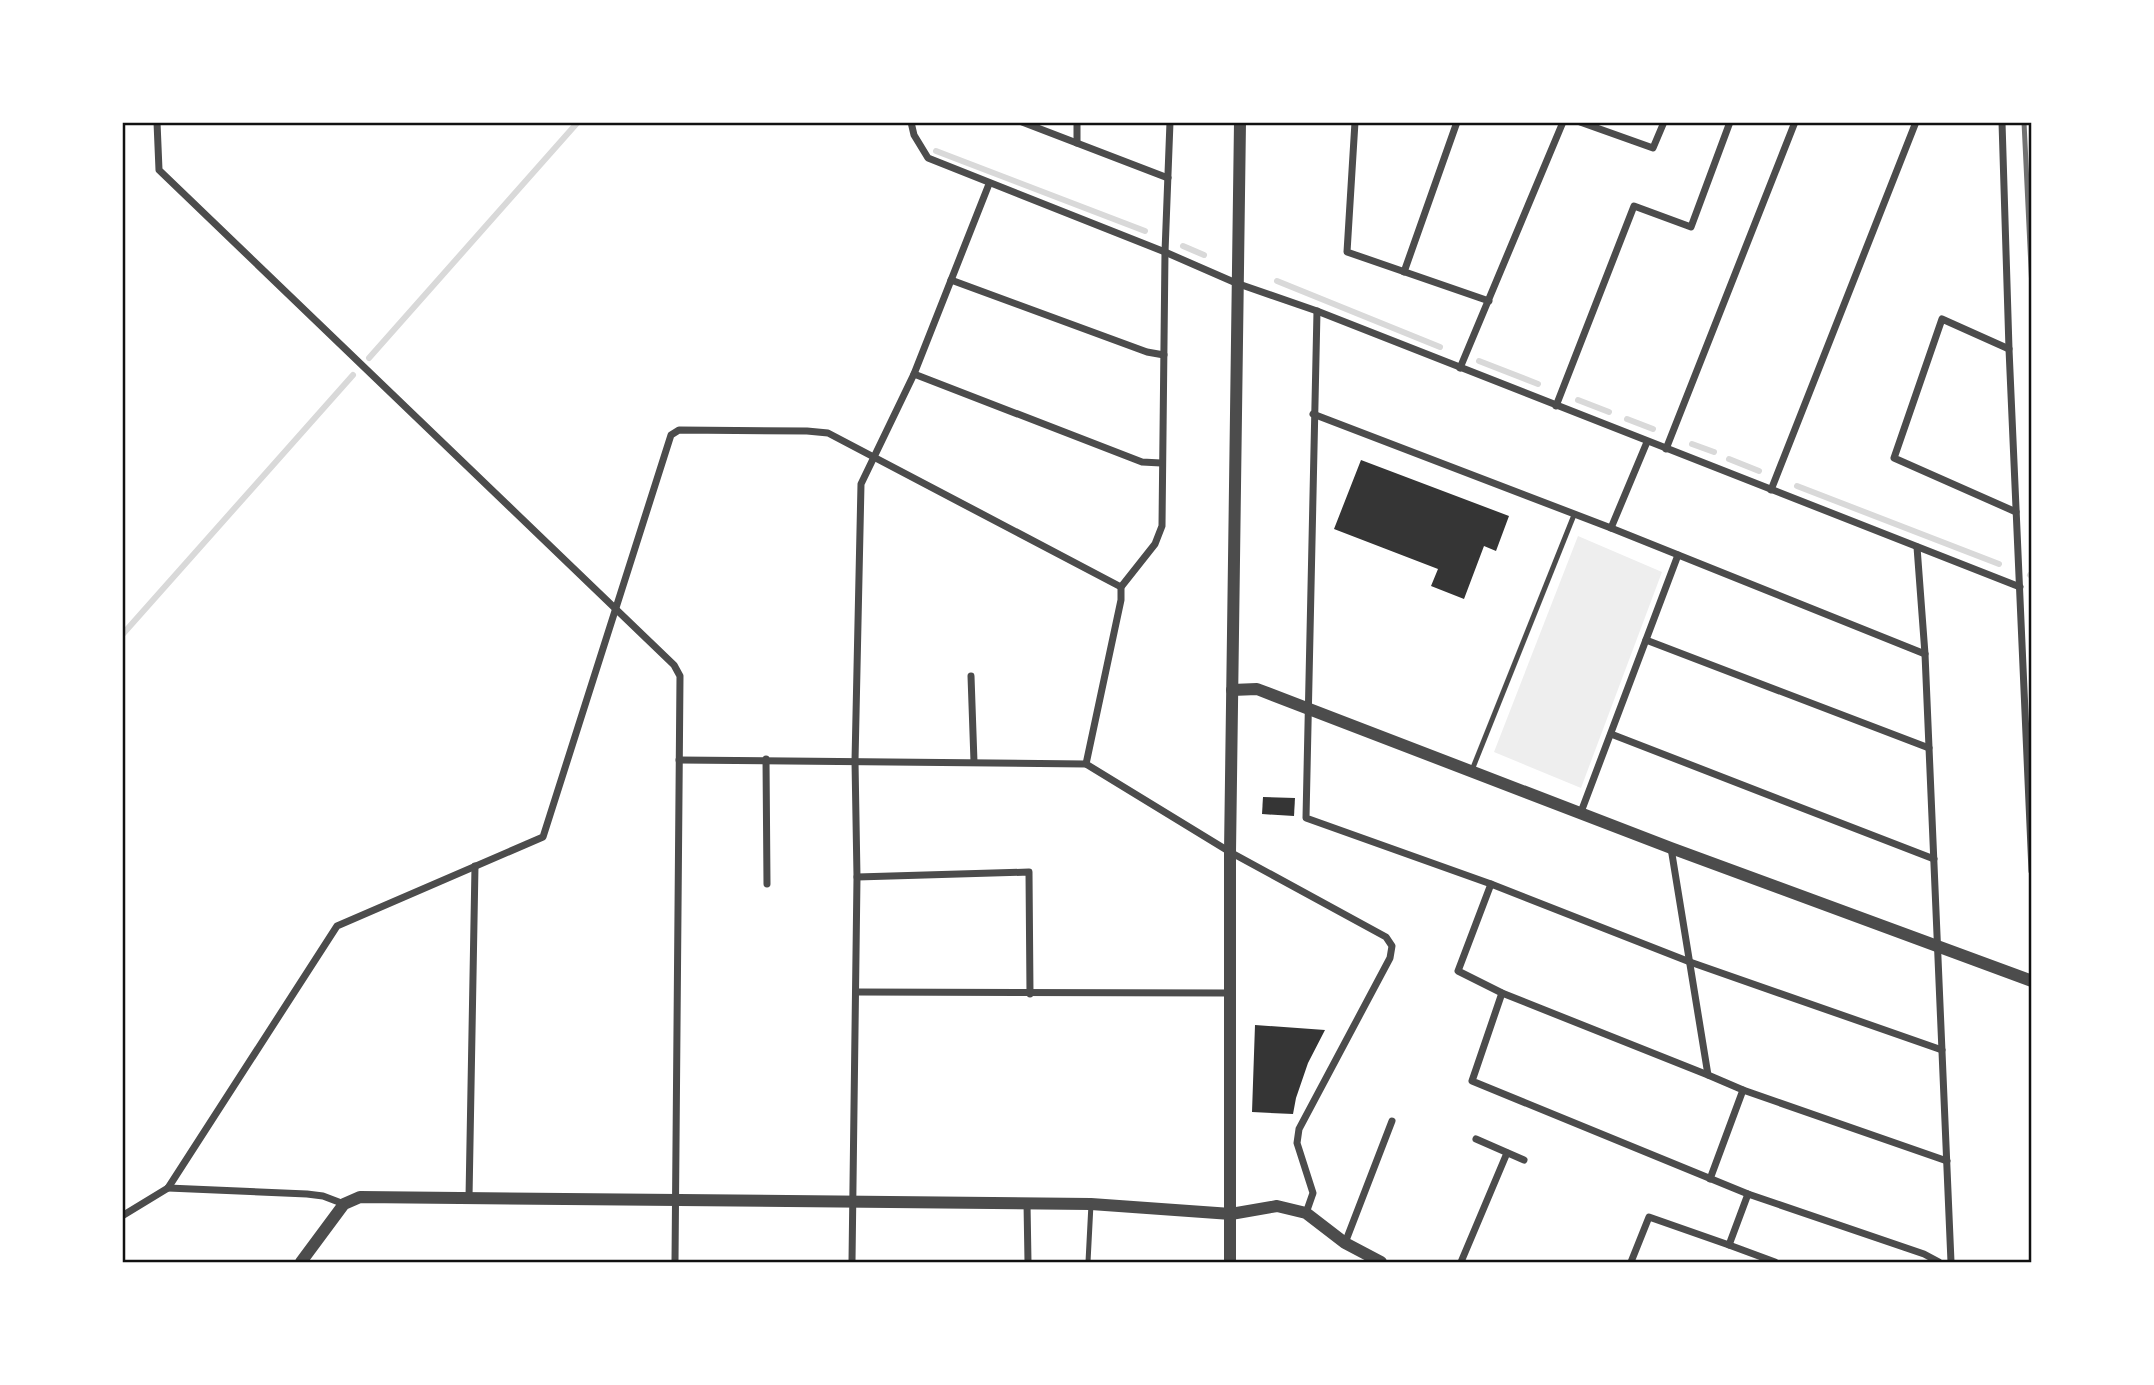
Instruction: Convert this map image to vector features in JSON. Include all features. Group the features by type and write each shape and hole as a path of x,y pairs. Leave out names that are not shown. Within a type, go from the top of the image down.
{"street":[{"path":"157,122 159,170 674,665 680,676 675,1262"},
{"path":"911,122 914,135 928,158 989,184 2020,587"},
{"path":"1022,122 1168,178"},
{"path":"1077,122 1077,143"},
{"path":"1086,764 1121,600 1121,587 1155,544 1162,526 1165,252 1170,122"},
{"path":"1230,1262 1230,852 1240,122"},
{"path":"1355,122 1347,252 1489,300"},
{"path":"1404,272 1457,122"},
{"path":"1460,368 1563,122"},
{"path":"1580,122 1653,148 1664,122"},
{"path":"1556,406 1634,206 1691,227 1730,122"},
{"path":"1666,449 1794,122"},
{"path":"1771,490 1916,122"},
{"path":"2002,122 2032,872"},
{"path":"852,1262 857,877 855,761 861,484 914,374 989,184"},
{"path":"951,280 1147,352 1164,355"},
{"path":"1317,311 1306,818 1491,884 1690,962 1942,1050"},
{"path":"2009,349 1942,319 1895,458 2016,512"},
{"path":"914,374 1142,462 1161,463"},
{"path":"1313,414 1611,528 1925,654"},
{"path":"122,1216 168,1188 337,926 543,836 671,435 679,430 828,433 1121,587"},
{"path":"1611,528 1647,442"},
{"path":"1917,547 1925,654 1951,1262"},
{"path":"1581,812 1678,555"},
{"path":"1646,640 1929,748"},
{"path":"971,676 974,761"},
{"path":"1232,690 1257,689 1671,848 2032,981"},
{"path":"1611,734 1934,859"},
{"path":"766,759 767,884"},
{"path":"679,760 1086,764 1230,852 1386,937 1392,946 1390,958 1299,1129 1297,1143 1313,1193 1306,1213"},
{"path":"1671,848 1708,1075"},
{"path":"469,1198 475,866"},
{"path":"857,877 1029,872 1030,994"},
{"path":"1491,884 1458,971 1502,993 1743,1090 1947,1160"},
{"path":"856,992 1230,993"},
{"path":"1502,993 1472,1081 1748,1194 1924,1254 1939,1262"},
{"path":"1710,1179 1743,1090"},
{"path":"1345,1243 1392,1121"},
{"path":"1476,1139 1524,1160"},
{"path":"1461,1262 1507,1153"},
{"path":"168,1188 307,1194 344,1203"},
{"path":"1729,1245 1748,1194"},
{"path":"301,1262 344,1203 360,1197 1091,1204 1231,1214 1276,1206 1306,1213 1345,1243 1381,1262"},
{"path":"1027,1203 1028,1262"},
{"path":"1631,1262 1649,1217 1775,1262"},
{"path":"1920,1262 1924,1254"}],"lane":[{"path":"1472,771 1574,514"},
{"path":"1088,1262 1091,1204"}],"shaded area":[{"path":"1578,536 1662,572 1581,788 1494,752"}],"building":[{"path":"1361,460 1509,516 1496,551 1484,546 1464,599 1431,586 1438,569 1334,529"},
{"path":"1263,797 1295,798 1294,816 1262,814"},
{"path":"1255,1025 1325,1030 1308,1063 1293,1114 1252,1112"}],"waterway":[{"path":"369,358 578,122"},
{"path":"936,151 1145,231"},
{"path":"1183,246 1204,255"},
{"path":"1277,281 1440,347"},
{"path":"1479,361 1538,384"},
{"path":"122,635 353,375"},
{"path":"1578,400 1609,412"},
{"path":"1627,419 1653,429"},
{"path":"1692,444 1714,452"},
{"path":"1729,459 1759,471"},
{"path":"1797,486 1999,564"}],"railway":[{"path":"2024,122 2032,289"}]}
